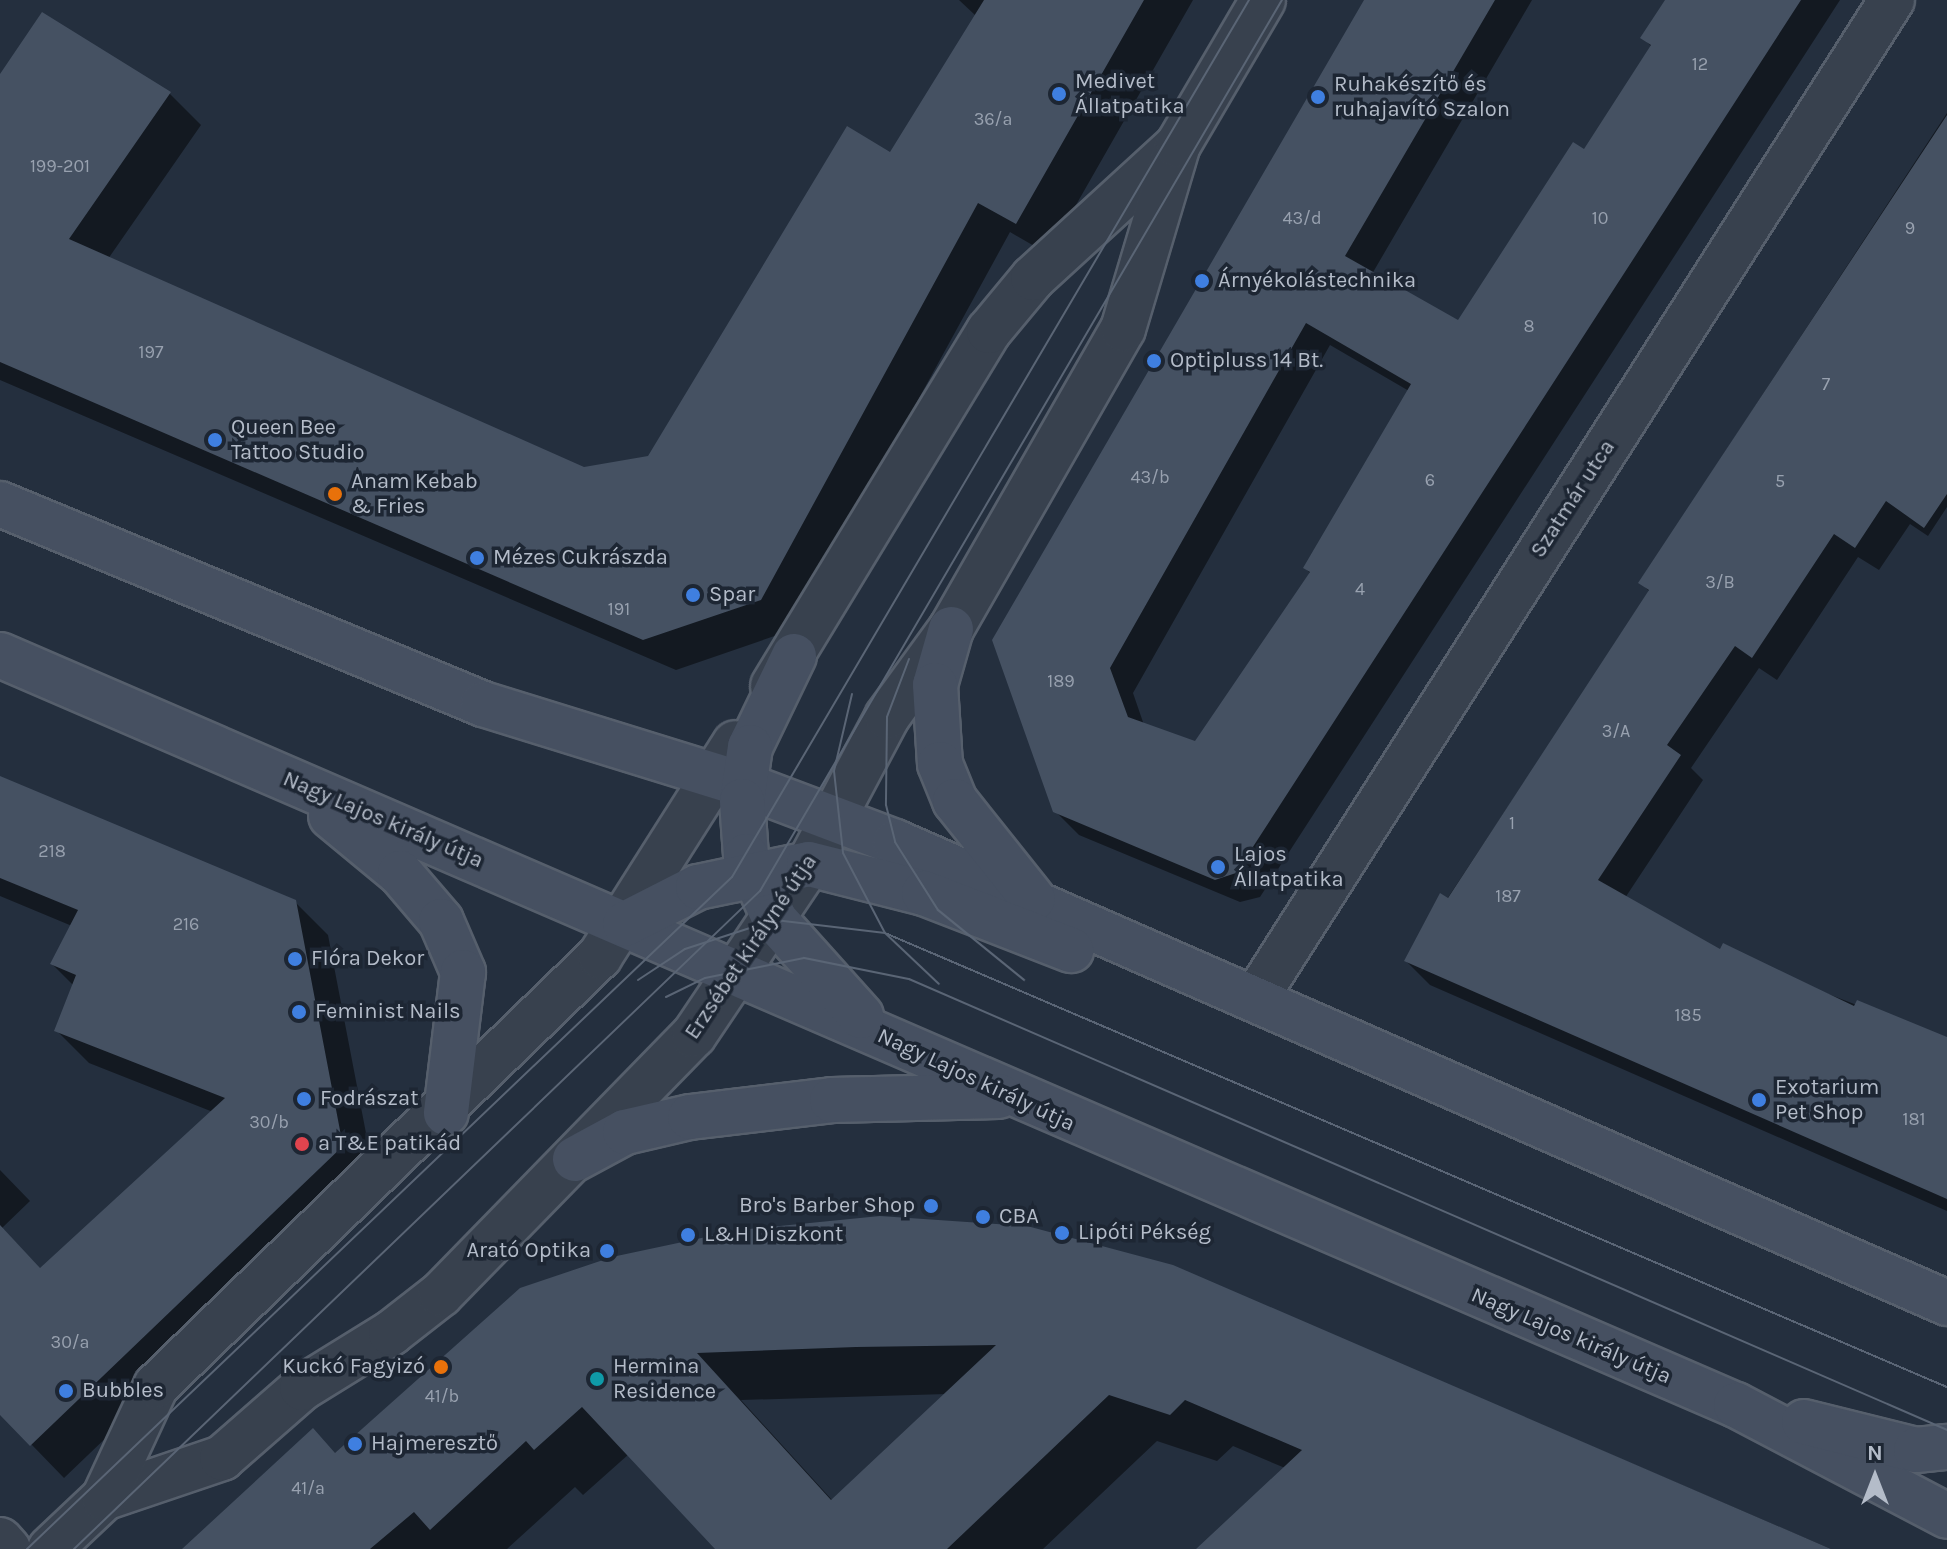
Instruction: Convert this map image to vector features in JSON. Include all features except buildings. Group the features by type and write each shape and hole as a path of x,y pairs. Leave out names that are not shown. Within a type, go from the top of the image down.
{"main road":[{"path":"0,504 483,704 729,780 834,817 1947,1303"},
{"path":"951,629 935,685 940,764 955,801 1037,904"},
{"name":"Nagy Lajos király útja","path":"0,655 738,970 1010,1095 1736,1405 1947,1516"},
{"path":"794,656 750,747 729,780 751,872 775,920 887,1039"},
{"path":"249,762 366,840 441,921 463,972 446,1113"},
{"path":"625,924 698,887 751,872 809,864 924,893 1129,972 1205,978"},
{"path":"575,1159 625,1132 690,1117 832,1100 1010,1095"},
{"path":"1736,1405 1916,1450 1947,1447"}],"street":[{"name":"Erzsébet királyné útja","path":"104,1498 222,1458 302,1388 441,1294 694,1035 775,920 809,864 887,717 951,629 1123,329 1178,145 1263,0"},
{"name":"Szatmár utca","path":"1255,999 1892,0"},
{"name":"Erzsébet királyné útja","path":"794,656 989,331 1033,278 1178,145"},
{"name":"Erzsébet királyné útja","path":"50,1549 104,1498 156,1386 446,1113 625,924 729,780"},
{"path":"0,1540 8,1549"}],"tram line":[{"path":"27,1549 732,877 1249,0"},
{"path":"74,1549 760,891 1282,0"},
{"path":"909,659 887,717 886,805 895,842 938,910 1024,980"},
{"path":"852,694 834,771 843,853 885,933 939,984"},
{"path":"638,980 685,949 775,920 885,933 1947,1387"},
{"path":"666,997 705,978 804,958 909,979 1947,1430"}],"place":[{"name":"Medivet Állatpatika","path":"1059,94"},
{"name":"Ruhakészítő és ruhajavító Szalon","path":"1318,97"},
{"name":"Árnyékolástechnika","path":"1202,281"},
{"name":"Optipluss 14 Bt.","path":"1154,361"},
{"name":"Queen Bee Tattoo Studio","path":"215,440"},
{"name":"Anam Kebab & Fries","path":"335,494"},
{"name":"Mézes Cukrászda","path":"477,558"},
{"name":"Spar","path":"693,595"},
{"name":"Lajos Állatpatika","path":"1218,867"},
{"name":"Flóra Dekor","path":"295,959"},
{"name":"Feminist Nails","path":"299,1012"},
{"name":"Fodrászat","path":"304,1099"},
{"name":"Exotarium Pet Shop","path":"1759,1100"},
{"name":"a T&E patikád","path":"302,1144"},
{"name":"Bro's Barber Shop","path":"931,1206"},
{"name":"CBA","path":"983,1217"},
{"name":"Lipóti Pékség","path":"1062,1233"},
{"name":"L&H Diszkont","path":"688,1235"},
{"name":"Arató Optika","path":"607,1251"},
{"name":"Kuckó Fagyizó","path":"441,1367"},
{"name":"Hermina Residence","path":"597,1379"},
{"name":"Bubbles","path":"66,1391"},
{"name":"Hajmeresztő","path":"355,1444"}]}
